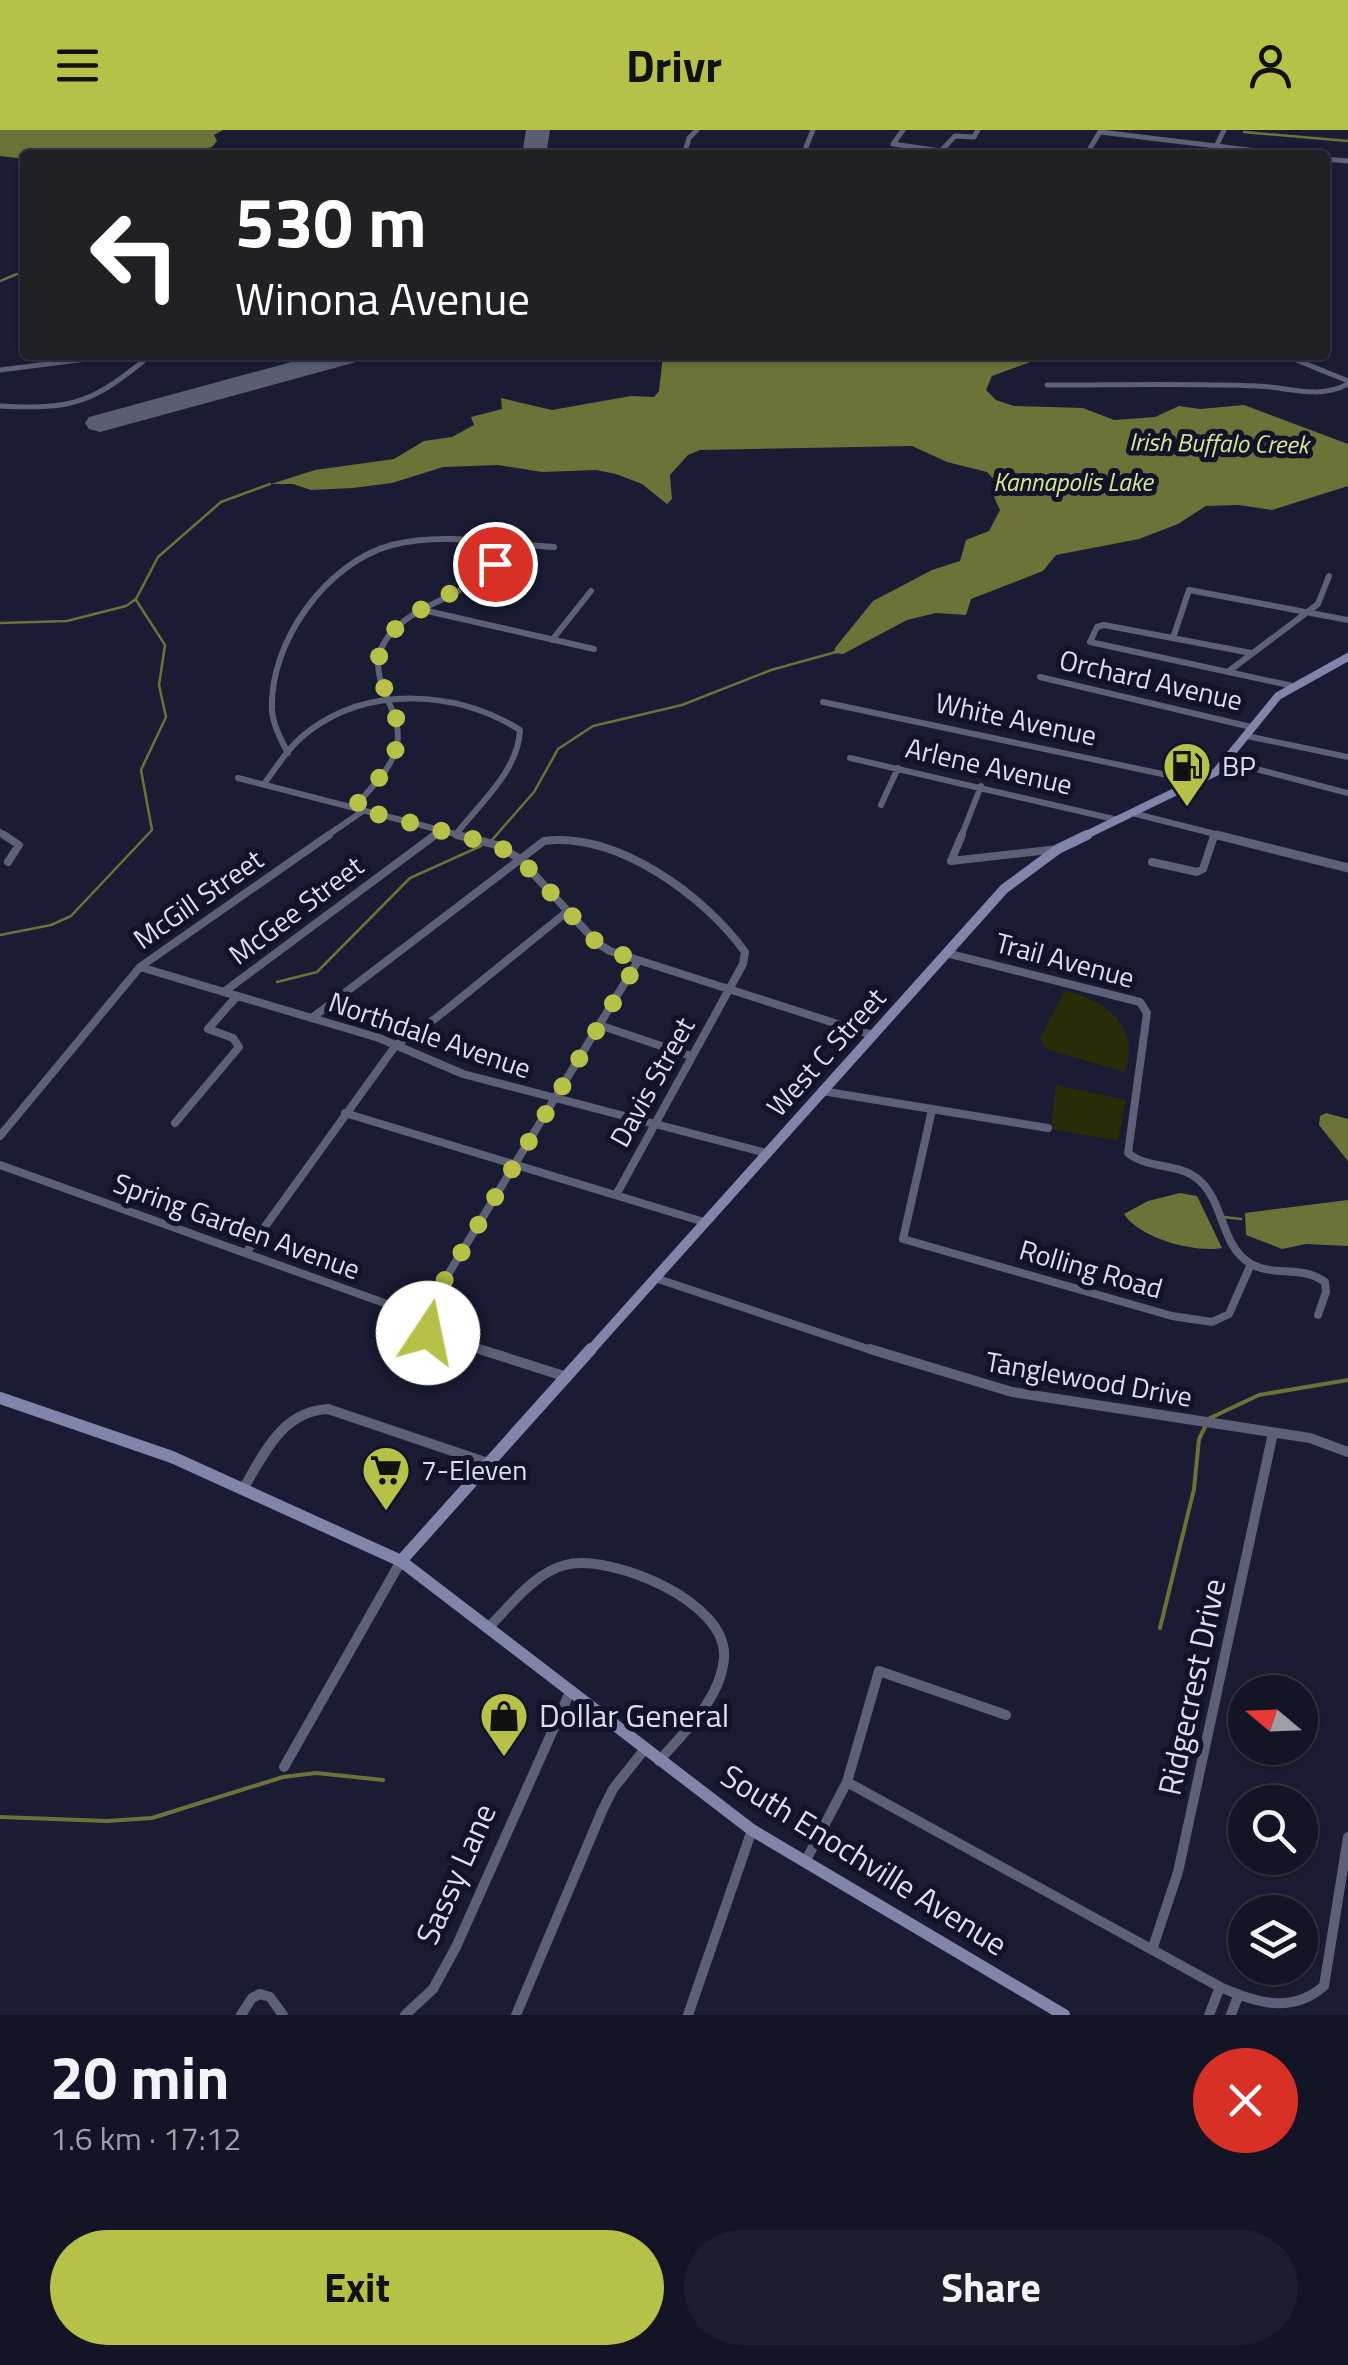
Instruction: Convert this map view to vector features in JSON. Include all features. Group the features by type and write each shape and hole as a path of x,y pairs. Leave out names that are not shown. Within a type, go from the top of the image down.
{"main road":[{"name":"West C Street","path":"401,1561 1004,889 1058,850 1200,782 1229,762 1262,712 1293,686 1348,657"},
{"name":"South Enochville Avenue","path":"0,1398 172,1458 401,1561 752,1830 1064,2015"}],"street":[{"path":"903,130 894,144 924,150"},
{"path":"942,150 955,136 974,137 978,130"},
{"path":"1214,150 1224,130"},
{"path":"1100,131 1249,150"},
{"path":"0,370 79,360"},
{"path":"0,406 75,407 91,401 144,360"},
{"path":"1047,385 1227,385 1304,392 1339,390 1348,382 1297,360"},
{"path":"288,752 272,714 280,661 294,627 341,573 387,546 410,542 554,547"},
{"name":"McGill Street","path":"0,1136 140,967 358,810 394,754 398,724 378,678 382,648 404,622 485,573 511,545"},
{"path":"1229,671 1309,613 1318,604 1328,576"},
{"path":"1173,638 1189,590 1348,620"},
{"path":"552,640 591,591"},
{"path":"424,610 594,649"},
{"path":"1251,654 1104,625 1094,631 1092,646 1293,686"},
{"name":"Orchard Avenue","path":"1040,677 1348,757"},
{"path":"264,784 303,735 330,718 390,701 454,702 493,714 520,730 520,752 457,833"},
{"name":"White Avenue","path":"823,702 1200,782"},
{"name":"Arlene Avenue","path":"850,758 1118,820"},
{"path":"1229,762 1348,794"},
{"path":"881,804 898,768"},
{"path":"238,778 496,845 520,859 597,943 638,962 872,1035"},
{"path":"981,786 951,861 1058,850"},
{"path":"1132,813 1348,868"},
{"name":"McGee Street","path":"225,991 442,830"},
{"path":"0,832 19,845 8,862"},
{"path":"1152,862 1197,872 1203,869 1214,836"},
{"name":"Davis Street","path":"312,1018 553,838 637,860 740,943 746,952 616,1196"},
{"path":"246,1253 396,1045 436,1018 568,912"},
{"name":"Trail Avenue","path":"946,953 1140,1002 1147,1013 1128,1152 1145,1164 1198,1179 1236,1251 1251,1264"},
{"path":"418,1324 638,962"},
{"name":"Northdale Avenue","path":"140,967 396,1045 445,1068 766,1153"},
{"path":"175,1123 240,1046 233,1038 208,1029 237,996"},
{"path":"600,1025 691,1056"},
{"path":"822,1091 1048,1128"},
{"name":"Rolling Road","path":"932,1110 903,1238 1208,1323 1229,1317 1235,1309 1242,1279 1251,1264"},
{"path":"345,1113 704,1222"},
{"name":"Spring Garden Avenue","path":"0,1165 387,1304 428,1333 567,1377"},
{"path":"1251,1264 1316,1274 1325,1282 1326,1292 1318,1315"},
{"name":"Tanglewood Drive","path":"655,1278 972,1383 1310,1438 1348,1452"},
{"path":"244,1489 284,1426 302,1410 313,1407 490,1464"},
{"name":"Ridgecrest Drive","path":"1152,1950 1178,1872 1273,1433"},
{"path":"284,1767 401,1561"},
{"path":"488,1628 560,1566 577,1562 616,1567 670,1592 710,1618 721,1631 725,1648 720,1681 659,1761"},
{"path":"805,1862 847,1782 879,1672 1006,1715"},
{"name":"Sassy Lane","path":"406,2015 433,1989 456,1947 570,1692"},
{"path":"516,2015 602,1810 644,1750"},
{"path":"847,1782 1220,1987 1262,2008 1284,2012 1302,2009 1316,2000 1324,1986 1348,1837"},
{"path":"693,2013 752,1830"},
{"path":"1208,2015 1220,1987"},
{"path":"241,2015 252,1998 260,1994 270,1997 283,2015"},
{"path":"1231,2015 1238,1996"}],"shaded area":[{"path":"1065,990 1094,1001 1116,1018 1128,1041 1125,1072 1046,1049 1040,1038"},
{"path":"1056,1085 1126,1100 1118,1140 1054,1130 1051,1127"}],"water":[{"path":"0,130 223,130 214,135 217,141 212,147 198,150 20,150 20,158 0,156"},
{"name":"Kannapolis Lake","path":"662,360 1036,360 992,376 986,390 996,400 1014,406 1083,408 1114,420 1155,417 1179,406 1200,409 1244,405 1348,444 1348,486 1272,510 1206,506 1178,524 1139,539 1056,555 1043,571 971,599 966,615 936,613 907,620 843,654 834,653 835,648 873,601 932,570 960,561 966,540 989,531 1000,510 994,497 1003,490 987,472 947,462 912,446 700,450 688,455 670,475 672,499 667,504 642,484 616,474 596,470 542,472 498,465 443,467 392,483 353,488 311,490 293,484 271,484 315,470 394,459 424,441 452,437 474,425 471,417 502,409 501,398 552,410 631,396 654,397 659,391"},
{"path":"1326,1113 1348,1119 1348,1161 1319,1125 1320,1116"},
{"path":"1180,1193 1197,1196 1222,1248 1169,1242 1142,1231 1124,1214 1148,1201"},
{"path":"1348,1200 1348,1246 1306,1244 1282,1249 1246,1235 1245,1213"}],"waterway":[{"path":"1244,132 1348,141"},
{"path":"0,281 17,274"},
{"path":"0,623 67,621 126,606 136,599 158,557 221,502 270,484"},
{"path":"0,935 51,925 71,916 152,830 141,770 166,717 159,685 165,645 136,600"},
{"path":"492,840 534,792 558,749 593,726 682,705 771,670 836,652"},
{"path":"277,982 317,972 410,878 481,846"},
{"path":"1224,1217 1241,1219"},
{"path":"1210,1418 1259,1395 1348,1380"},
{"path":"1160,1628 1194,1489 1199,1439 1206,1425"},
{"path":"0,1817 107,1821 152,1818 283,1777 316,1773 383,1780"}],"runway":[{"path":"535,150 538,130"},
{"path":"100,423 332,360"}],"place":[{"name":"BP","path":"1187,808"},
{"name":"7-Eleven","path":"386,1512"},
{"name":"Dollar General","path":"504,1758"}],"route":[{"path":"428,1333 418,1324 638,962 597,943 520,859 496,845 354,808 394,754 398,741 398,724 378,678 378,661 390,634 495,564"}],"water label":[{"name":"Irish Buffalo Creek","path":"1219,443"}]}
